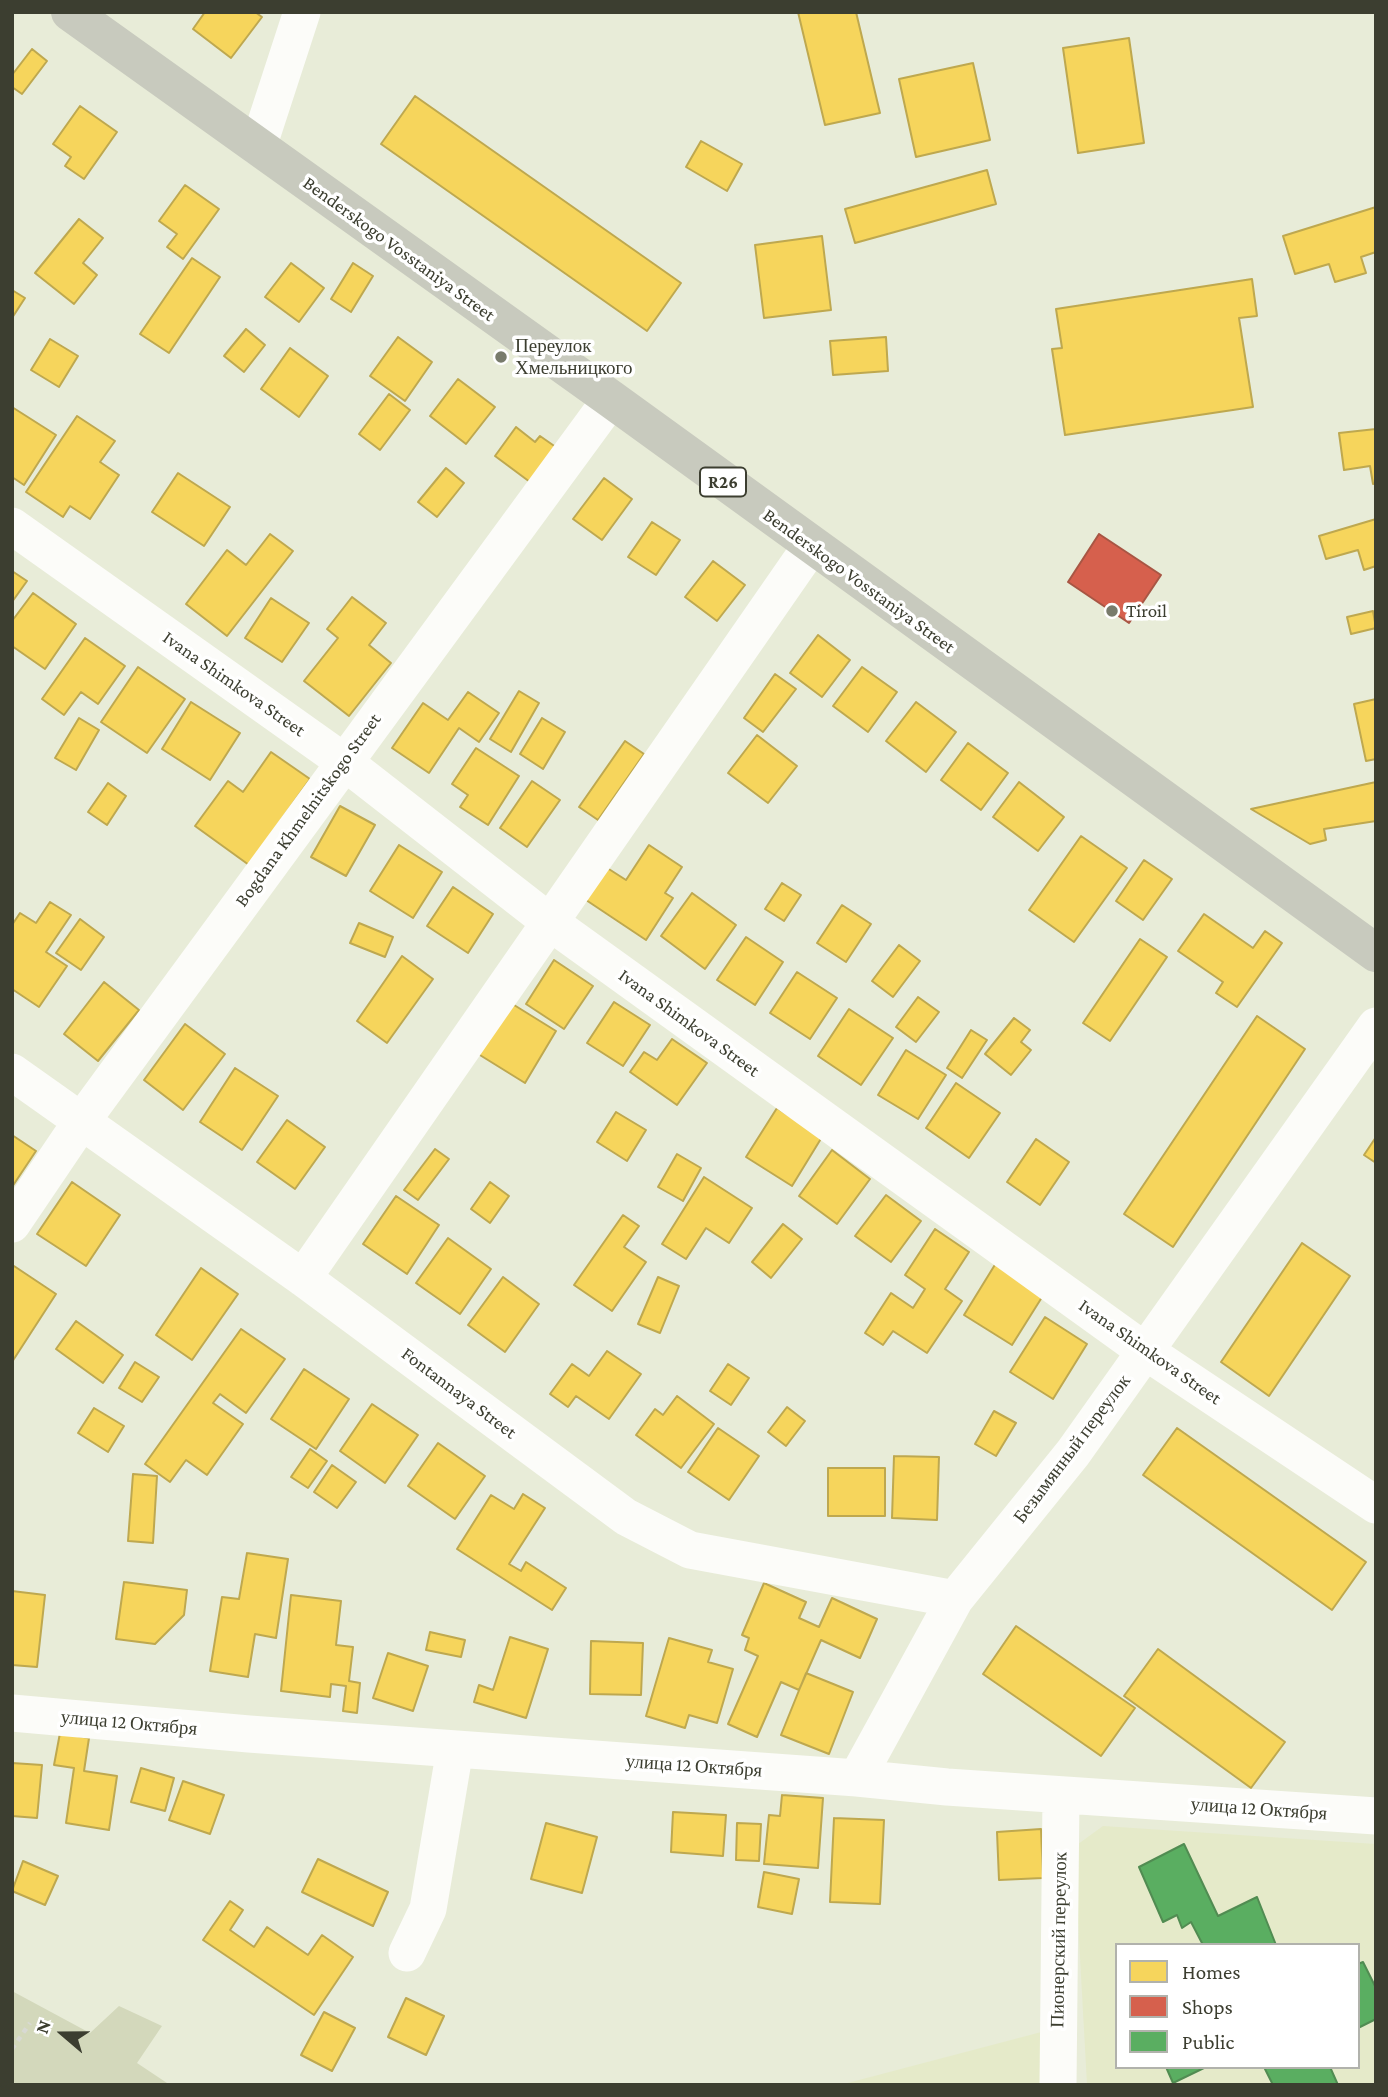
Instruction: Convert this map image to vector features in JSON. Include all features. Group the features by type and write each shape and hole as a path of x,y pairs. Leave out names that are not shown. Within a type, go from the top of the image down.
{"main road":[{"name":"Benderskogo Vosstaniya Street","path":"70,12 611,399 1376,953"}],"street":[{"path":"258,147 302,12"},
{"name":"Bogdana Khmelnitskogo Street","path":"12,1224 81,1122 343,761 611,399"},
{"name":"Ivana Shimkova Street","path":"12,526 343,761 551,923 1145,1351 1376,1505"},
{"path":"303,1278 811,546"},
{"name":"Безымянный переулок","path":"857,1778 955,1599 1073,1453 1376,1026"},
{"name":"Fontannaya Street","path":"12,1072 303,1278 626,1517 690,1550 955,1599"},
{"name":"улица 12 Октября","path":"12,1713 947,1787 1376,1816"},
{"path":"407,1953 428,1909 455,1749"},
{"name":"Пионерский переулок","path":"1059,2085 1061,1795"}],"path":[{"path":"12,2049 30,2023"}],"shaded area":[{"path":"1103,1826 1376,1844 1376,2085 1087,2085 1074,1847"},
{"path":"12,1991 90,2033 119,2006 162,2026 137,2063 170,2085 12,2085"},
{"path":"1049,2030 1050,2085 840,2085"}],"building: Homes":[{"path":"205,12 255,12 262,17 231,58 193,29"},
{"path":"798,12 856,12 880,113 825,125"},
{"path":"1129,38 1144,143 1078,153 1063,48"},
{"path":"32,49 47,61 22,94 12,87 12,75"},
{"path":"973,63 990,140 916,157 899,79"},
{"path":"415,96 681,283 647,331 381,144"},
{"path":"80,106 117,132 84,179 65,166 71,157 53,144"},
{"path":"701,141 742,164 727,191 686,167"},
{"path":"987,170 996,204 855,243 845,209"},
{"path":"185,185 219,209 183,259 167,247 177,234 159,221"},
{"path":"1376,207 1376,252 1361,257 1366,273 1335,282 1329,264 1295,274 1283,236"},
{"path":"79,219 103,238 83,263 97,275 74,304 35,273"},
{"path":"822,236 831,310 764,318 755,245"},
{"path":"192,258 220,277 169,353 140,334"},
{"path":"291,263 324,288 299,322 265,297"},
{"path":"353,263 373,276 351,312 331,299"},
{"path":"1252,279 1257,316 1239,318 1253,407 1065,435 1052,349 1062,348 1056,309"},
{"path":"12,290 25,298 12,318"},
{"path":"246,329 265,345 244,372 224,356"},
{"path":"398,337 432,362 405,401 370,376"},
{"path":"886,337 888,371 833,375 830,341"},
{"path":"50,339 78,356 59,387 31,370"},
{"path":"290,348 328,376 299,417 261,389"},
{"path":"458,379 495,407 466,444 430,416"},
{"path":"389,394 410,410 380,450 359,434"},
{"path":"12,407 56,435 24,485 12,477"},
{"path":"77,416 115,441 100,462 119,475 90,519 70,506 63,517 26,492"},
{"path":"516,427 535,442 540,436 560,450 534,485 495,456"},
{"path":"1376,429 1376,483 1373,484 1370,466 1344,470 1339,433"},
{"path":"446,468 464,483 437,517 418,502"},
{"path":"178,473 230,507 204,546 152,512"},
{"path":"604,478 632,499 602,540 573,519"},
{"path":"1376,519 1376,566 1364,570 1358,550 1326,559 1319,536"},
{"path":"652,522 680,540 656,575 628,557"},
{"path":"270,534 293,551 227,636 186,604 227,550 246,565"},
{"path":"713,561 745,585 717,621 685,597"},
{"path":"12,571 27,581 12,602"},
{"path":"33,593 76,624 45,669 12,646 12,621"},
{"path":"352,597 386,623 369,645 391,663 349,716 304,681 338,638 327,629"},
{"path":"271,598 309,623 282,662 245,638"},
{"path":"1373,611 1376,628 1351,634 1347,617"},
{"path":"818,635 850,660 822,697 790,673"},
{"path":"85,638 125,666 98,704 81,692 64,715 42,699"},
{"path":"138,667 185,699 147,753 101,722"},
{"path":"862,667 897,692 868,732 833,706"},
{"path":"775,674 796,689 763,732 744,718"},
{"path":"519,691 539,703 511,752 490,739"},
{"path":"468,692 499,713 479,742 459,728 429,773 392,748 423,703 448,720"},
{"path":"1376,699 1376,759 1366,761 1354,704"},
{"path":"191,702 240,733 210,780 162,749"},
{"path":"916,702 956,732 926,772 886,741"},
{"path":"79,718 99,730 76,770 55,758"},
{"path":"542,718 565,732 543,769 520,754"},
{"path":"757,735 797,766 768,803 728,773"},
{"path":"625,741 644,754 598,820 579,807"},
{"path":"968,743 1008,773 981,810 941,780"},
{"path":"476,748 519,776 488,825 460,807 468,795 452,784"},
{"path":"271,752 310,779 249,865 195,826 228,781 243,792"},
{"path":"532,781 560,800 527,847 500,828"},
{"path":"1019,782 1064,817 1038,851 993,817"},
{"path":"1376,782 1376,821 1324,829 1326,840 1310,844 1251,809"},
{"path":"108,783 126,796 107,825 88,812"},
{"path":"340,806 375,825 346,876 311,857"},
{"path":"1081,836 1127,868 1074,942 1029,910"},
{"path":"399,845 442,872 413,918 370,891"},
{"path":"649,845 682,867 665,893 673,898 646,940 580,896 601,864 626,880"},
{"path":"1144,860 1172,879 1143,920 1116,901"},
{"path":"782,883 801,895 784,921 765,909"},
{"path":"453,887 493,914 468,953 427,926"},
{"path":"692,893 736,925 705,969 661,936"},
{"path":"50,902 71,915 46,952 67,966 39,1007 12,989 12,925 20,913 36,923"},
{"path":"842,905 871,924 846,962 817,943"},
{"path":"1204,914 1253,948 1265,931 1282,943 1237,1007 1216,993 1223,982 1178,951"},
{"path":"80,919 104,937 81,970 56,953"},
{"path":"359,923 393,937 385,957 350,943"},
{"path":"746,937 783,962 755,1005 717,980"},
{"path":"1140,939 1167,957 1110,1041 1083,1023"},
{"path":"899,945 920,961 893,997 872,981"},
{"path":"402,956 433,979 387,1043 357,1021"},
{"path":"554,960 593,986 564,1029 526,1004"},
{"path":"797,972 837,998 810,1039 770,1013"},
{"path":"104,982 139,1010 98,1061 64,1034"},
{"path":"918,997 939,1012 916,1042 896,1027"},
{"path":"506,1000 556,1031 525,1083 475,1052"},
{"path":"614,1002 650,1025 623,1066 587,1043"},
{"path":"849,1009 893,1038 861,1085 818,1056"},
{"path":"1257,1016 1305,1049 1173,1247 1124,1214"},
{"path":"1014,1018 1030,1030 1021,1042 1031,1050 1011,1075 985,1054"},
{"path":"185,1024 225,1054 183,1110 144,1080"},
{"path":"971,1030 987,1040 962,1078 947,1068"},
{"path":"672,1039 707,1063 677,1105 630,1072 644,1052 657,1060"},
{"path":"906,1050 946,1075 918,1119 878,1095"},
{"path":"235,1068 278,1096 242,1150 200,1122"},
{"path":"956,1083 1000,1113 969,1158 926,1128"},
{"path":"777,1108 822,1137 792,1186 746,1157"},
{"path":"616,1112 646,1130 627,1161 597,1142"},
{"path":"287,1120 325,1147 295,1189 257,1162"},
{"path":"12,1135 36,1151 12,1187"},
{"path":"1376,1137 1376,1163 1364,1155"},
{"path":"1036,1139 1069,1162 1040,1205 1007,1182"},
{"path":"435,1149 449,1159 418,1200 404,1190"},
{"path":"832,1150 870,1179 837,1224 799,1196"},
{"path":"677,1154 701,1168 683,1201 658,1187"},
{"path":"704,1177 752,1208 729,1243 706,1228 686,1259 662,1244"},
{"path":"72,1182 120,1215 86,1266 37,1234"},
{"path":"490,1182 509,1196 490,1223 471,1209"},
{"path":"886,1195 921,1221 891,1262 855,1236"},
{"path":"396,1196 439,1225 407,1274 363,1244"},
{"path":"623,1215 639,1226 624,1247 646,1262 612,1311 574,1285"},
{"path":"783,1224 802,1239 771,1278 752,1262"},
{"path":"935,1229 969,1252 945,1289 962,1301 927,1353 893,1331 883,1345 865,1333 891,1293 913,1308 925,1289 905,1275"},
{"path":"448,1238 491,1269 460,1314 416,1283"},
{"path":"1302,1243 1350,1276 1269,1396 1221,1362"},
{"path":"996,1263 1044,1294 1012,1345 964,1315"},
{"path":"14,1266 56,1294 12,1362 12,1269"},
{"path":"201,1268 238,1294 192,1360 156,1335"},
{"path":"503,1277 539,1304 505,1352 468,1325"},
{"path":"658,1277 679,1286 660,1333 638,1324"},
{"path":"1045,1317 1087,1344 1053,1399 1010,1372"},
{"path":"76,1321 123,1355 103,1383 56,1349"},
{"path":"241,1329 285,1359 246,1413 220,1394 213,1403 243,1424 207,1475 186,1460 170,1482 145,1464"},
{"path":"607,1351 641,1374 609,1419 576,1396 568,1407 550,1394 572,1364 589,1376"},
{"path":"135,1362 159,1377 142,1402 119,1388"},
{"path":"728,1364 749,1378 731,1405 710,1391"},
{"path":"304,1369 349,1399 316,1449 271,1419"},
{"path":"677,1396 714,1424 681,1468 636,1435 655,1409 663,1415"},
{"path":"372,1404 418,1435 385,1483 340,1451"},
{"path":"787,1407 805,1421 786,1446 768,1432"},
{"path":"94,1408 124,1426 108,1452 78,1433"},
{"path":"994,1411 1016,1423 996,1456 975,1444"},
{"path":"718,1428 759,1456 729,1500 688,1472"},
{"path":"1177,1428 1366,1562 1332,1610 1143,1475"},
{"path":"438,1443 485,1476 455,1519 408,1486"},
{"path":"310,1449 327,1461 308,1488 291,1477"},
{"path":"894,1456 939,1457 937,1520 892,1518"},
{"path":"332,1465 356,1482 337,1508 314,1492"},
{"path":"828,1468 885,1468 885,1516 828,1516"},
{"path":"133,1474 157,1476 153,1543 128,1541"},
{"path":"523,1494 545,1508 509,1564 521,1571 526,1562 566,1588 552,1610 457,1549 491,1495 514,1509"},
{"path":"247,1553 288,1559 276,1638 255,1634 248,1677 210,1671 222,1597 239,1599"},
{"path":"124,1582 187,1590 184,1615 155,1644 116,1639"},
{"path":"764,1583 806,1602 799,1618 819,1627 832,1598 877,1619 860,1658 821,1640 799,1690 781,1682 757,1737 728,1724 758,1656 745,1650 749,1638 742,1635"},
{"path":"12,1591 45,1595 37,1667 12,1665"},
{"path":"291,1595 341,1601 336,1645 353,1647 349,1681 360,1683 357,1713 343,1711 346,1686 331,1684 330,1697 281,1691"},
{"path":"1016,1626 1135,1708 1101,1756 983,1674"},
{"path":"430,1632 465,1640 461,1657 426,1650"},
{"path":"510,1637 548,1649 526,1718 474,1702 479,1685 493,1690"},
{"path":"669,1638 712,1650 708,1662 733,1669 717,1723 689,1715 685,1728 646,1716"},
{"path":"591,1641 643,1643 641,1695 590,1694"},
{"path":"1158,1649 1285,1742 1251,1788 1124,1696"},
{"path":"388,1653 428,1666 413,1711 373,1698"},
{"path":"806,1673 853,1692 829,1754 781,1735"},
{"path":"60,1733 89,1738 84,1771 117,1776 109,1830 66,1823 74,1768 54,1765"},
{"path":"12,1763 42,1765 37,1818 12,1816"},
{"path":"141,1768 174,1778 165,1811 131,1802"},
{"path":"183,1781 224,1795 210,1834 169,1820"},
{"path":"782,1795 823,1798 818,1868 764,1864 769,1815 780,1816"},
{"path":"673,1812 726,1815 723,1856 671,1852"},
{"path":"834,1818 884,1820 880,1904 830,1902"},
{"path":"546,1823 597,1837 582,1893 531,1879"},
{"path":"737,1823 761,1824 759,1861 736,1860"},
{"path":"1041,1829 1043,1878 999,1880 997,1832"},
{"path":"318,1859 388,1892 373,1926 302,1892"},
{"path":"23,1861 58,1876 45,1905 12,1891"},
{"path":"764,1872 799,1879 792,1914 758,1907"},
{"path":"230,1901 243,1910 230,1930 254,1947 267,1927 308,1955 322,1935 353,1957 314,2015 203,1940"},
{"path":"406,1998 444,2016 426,2055 388,2037"},
{"path":"324,2012 355,2028 332,2071 301,2055"}],"building: Shops":[{"path":"1099,534 1161,575 1129,623 1068,582"}],"building: Public":[{"path":"1184,1844 1218,1916 1257,1897 1275,1943 1202,1943 1191,1922 1182,1928 1177,1915 1163,1922 1139,1867"},
{"path":"1363,1962 1376,1988 1376,2019 1360,2027 1360,1963"},
{"path":"1167,2069 1202,2069 1173,2083"},
{"path":"1265,2069 1331,2069 1338,2085 1273,2085"}],"place":[{"name":"Переулок Хмельницкого","path":"501,357"},
{"name":"Tiroil","path":"1112,611"}]}
